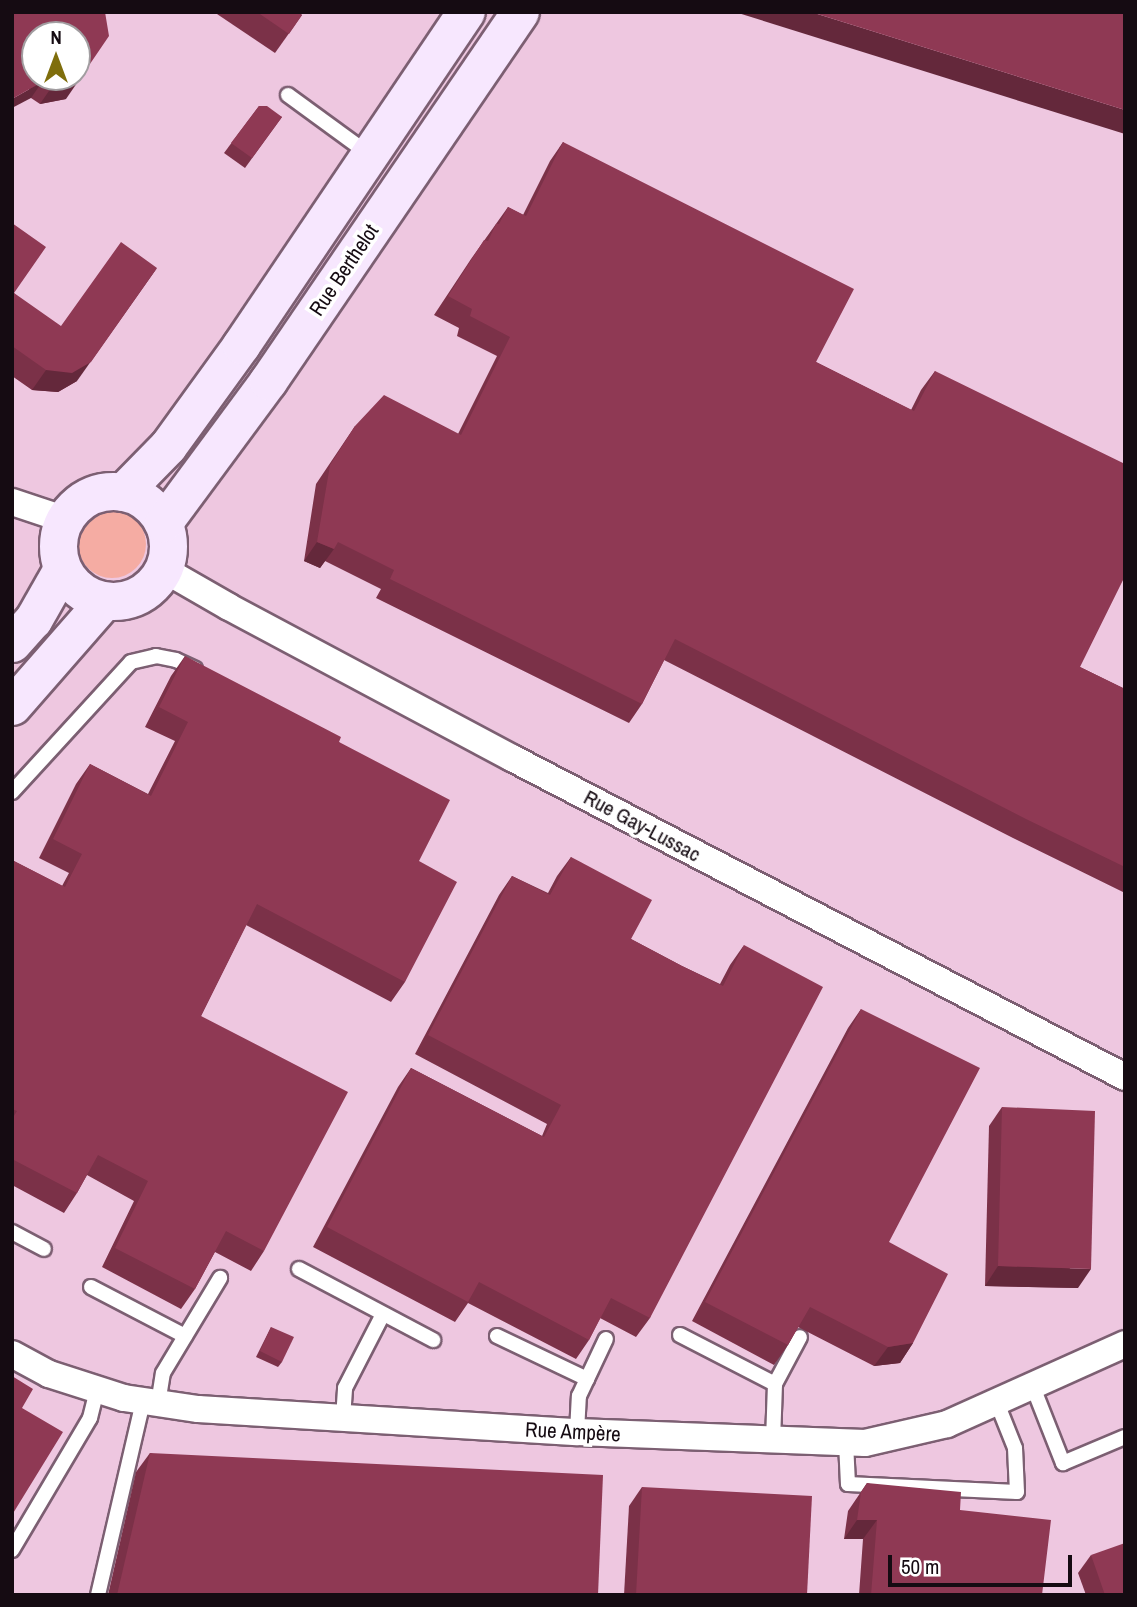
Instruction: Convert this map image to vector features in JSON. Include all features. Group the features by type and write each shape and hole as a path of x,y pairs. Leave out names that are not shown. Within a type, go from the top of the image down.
{"main road":[{"name":"Rue Berthelot","path":"122,492 175,437 466,12"},
{"name":"Rue Berthelot","path":"163,523 268,381 520,12"},
{"path":"122,492 150,505 163,523 168,542 163,569 145,591 126,600 104,601 79,590 62,569 58,540 63,519 79,502 92,495 122,492"},
{"path":"12,643 33,620 62,569"},
{"path":"12,705 104,601"}],"street":[{"path":"12,502 63,519"},
{"name":"Rue Gay-Lussac","path":"163,569 499,752 1125,1077"},
{"name":"Rue Ampère","path":"12,1354 50,1374 97,1390 198,1409 577,1432 865,1443 947,1424 1125,1344"}],"lane":[{"path":"288,95 369,155"},
{"path":"12,792 131,662 156,656 176,660 212,677"},
{"path":"12,1232 44,1249"},
{"path":"299,1269 433,1340"},
{"path":"97,1595 151,1402 163,1373 220,1278"},
{"path":"91,1287 185,1336"},
{"path":"343,1418 345,1388 383,1314"},
{"path":"680,1335 775,1384"},
{"path":"496,1336 587,1380"},
{"path":"774,1441 775,1384 800,1337"},
{"path":"577,1432 579,1396 606,1339"},
{"path":"1033,1387 1063,1463 1125,1437"},
{"path":"12,1550 89,1418 97,1390"},
{"path":"846,1442 849,1484 1017,1492 1016,1448 997,1403"}],"shaded area":[{"path":"12,12 1125,12 1125,1595 12,1595"},
{"path":"112,510 125,513 136,520 143,531 146,544 143,557 136,568 125,575 112,578 99,575 88,568 81,557 78,544 81,531 88,520 99,513"}],"building":[{"path":"12,12 105,12 109,36 91,62 91,21 21,21 21,91 26,91 12,99"},
{"path":"257,12 298,12 302,15 289,34"},
{"path":"811,12 1125,12 1125,110"},
{"path":"259,106 267,106 282,117 252,158 231,143"},
{"path":"563,142 854,289 816,362 914,411 935,371 1125,464 1125,576 1080,667 1125,689 1125,867 675,639 642,704 390,579 394,570 338,542 334,549 317,542 330,465 355,426 384,395 461,435 510,337 470,316 472,309 448,296 484,240 488,241 508,207 526,216"},
{"path":"12,223 46,247 14,293 61,326 121,242 157,268 91,362 72,373 46,370 12,346"},
{"path":"185,656 341,737 339,742 450,800 419,861 457,882 405,982 257,904 201,1016 348,1092 264,1251 226,1231 195,1289 115,1248 148,1181 98,1155 77,1193 12,1159 12,1119 17,1111 12,1109 12,860 65,887 82,854 53,839 90,764 151,796 188,722 159,707"},
{"path":"571,857 652,900 631,939 682,966 723,986 744,945 823,987 650,1318 611,1298 589,1340 479,1282 468,1302 327,1227 411,1068 544,1137 561,1105 428,1035 512,876 550,895"},
{"path":"861,1009 980,1068 889,1242 948,1274 913,1343 888,1347 810,1307 788,1345 705,1302"},
{"path":"1002,1107 1095,1111 1091,1269 998,1266"},
{"path":"271,1327 294,1337 282,1362 260,1351"},
{"path":"12,1376 33,1389 22,1408 63,1432 12,1515"},
{"path":"150,1453 603,1475 598,1595 117,1595"},
{"path":"867,1483 961,1492 960,1510 1051,1520 1042,1595 871,1595 877,1520 857,1520 861,1492"},
{"path":"642,1487 812,1496 807,1595 636,1595"},
{"path":"1125,1543 1125,1595 1105,1595 1091,1555"}]}
